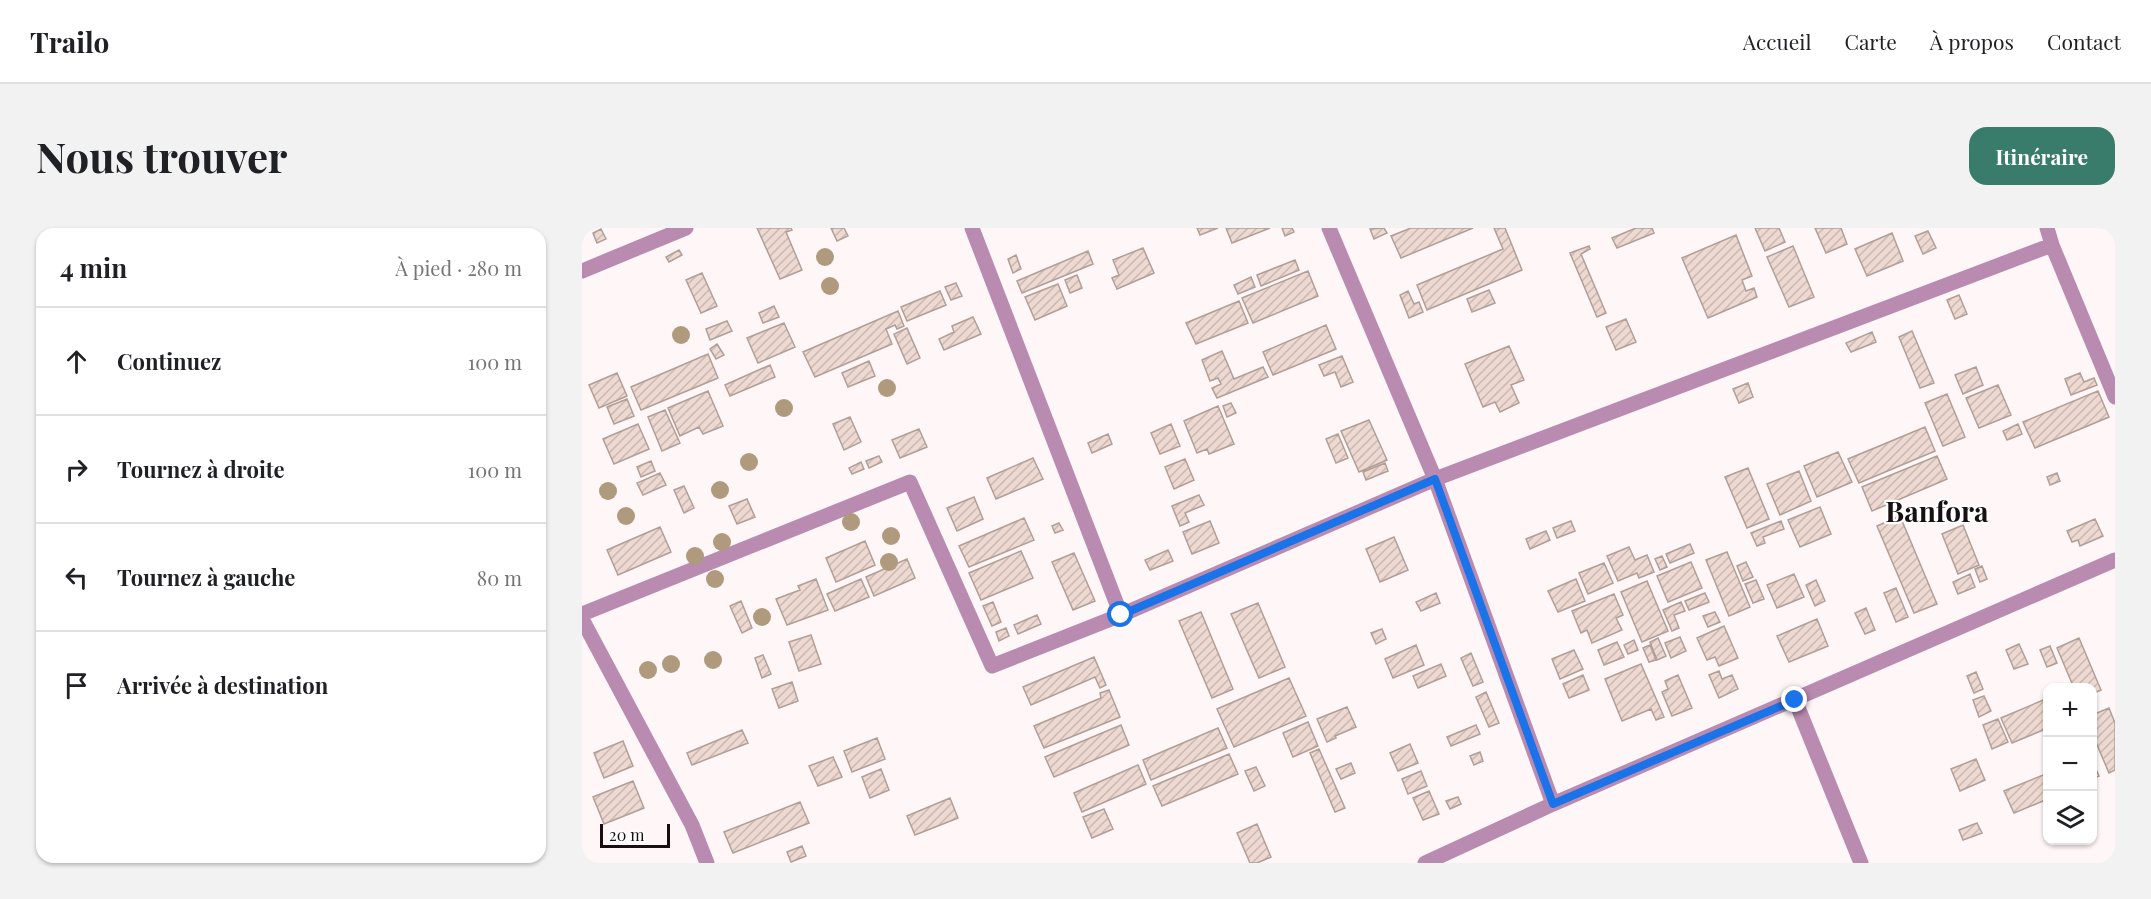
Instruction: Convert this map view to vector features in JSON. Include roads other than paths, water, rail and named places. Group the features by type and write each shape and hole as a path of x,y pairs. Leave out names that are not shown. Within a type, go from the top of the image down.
{"street":[{"path":"582,271 686,228"},
{"path":"972,228 1121,615"},
{"path":"1329,228 1435,479 1553,804"},
{"path":"2047,228 2115,397"},
{"path":"707,863 692,825 582,617 910,482 992,666 1121,615 1435,479 2052,245"},
{"path":"1425,863 1553,804 2115,560"},
{"path":"1795,700 1861,863"}],"district":[{"name":"Banfora","path":"1937,512"}]}
